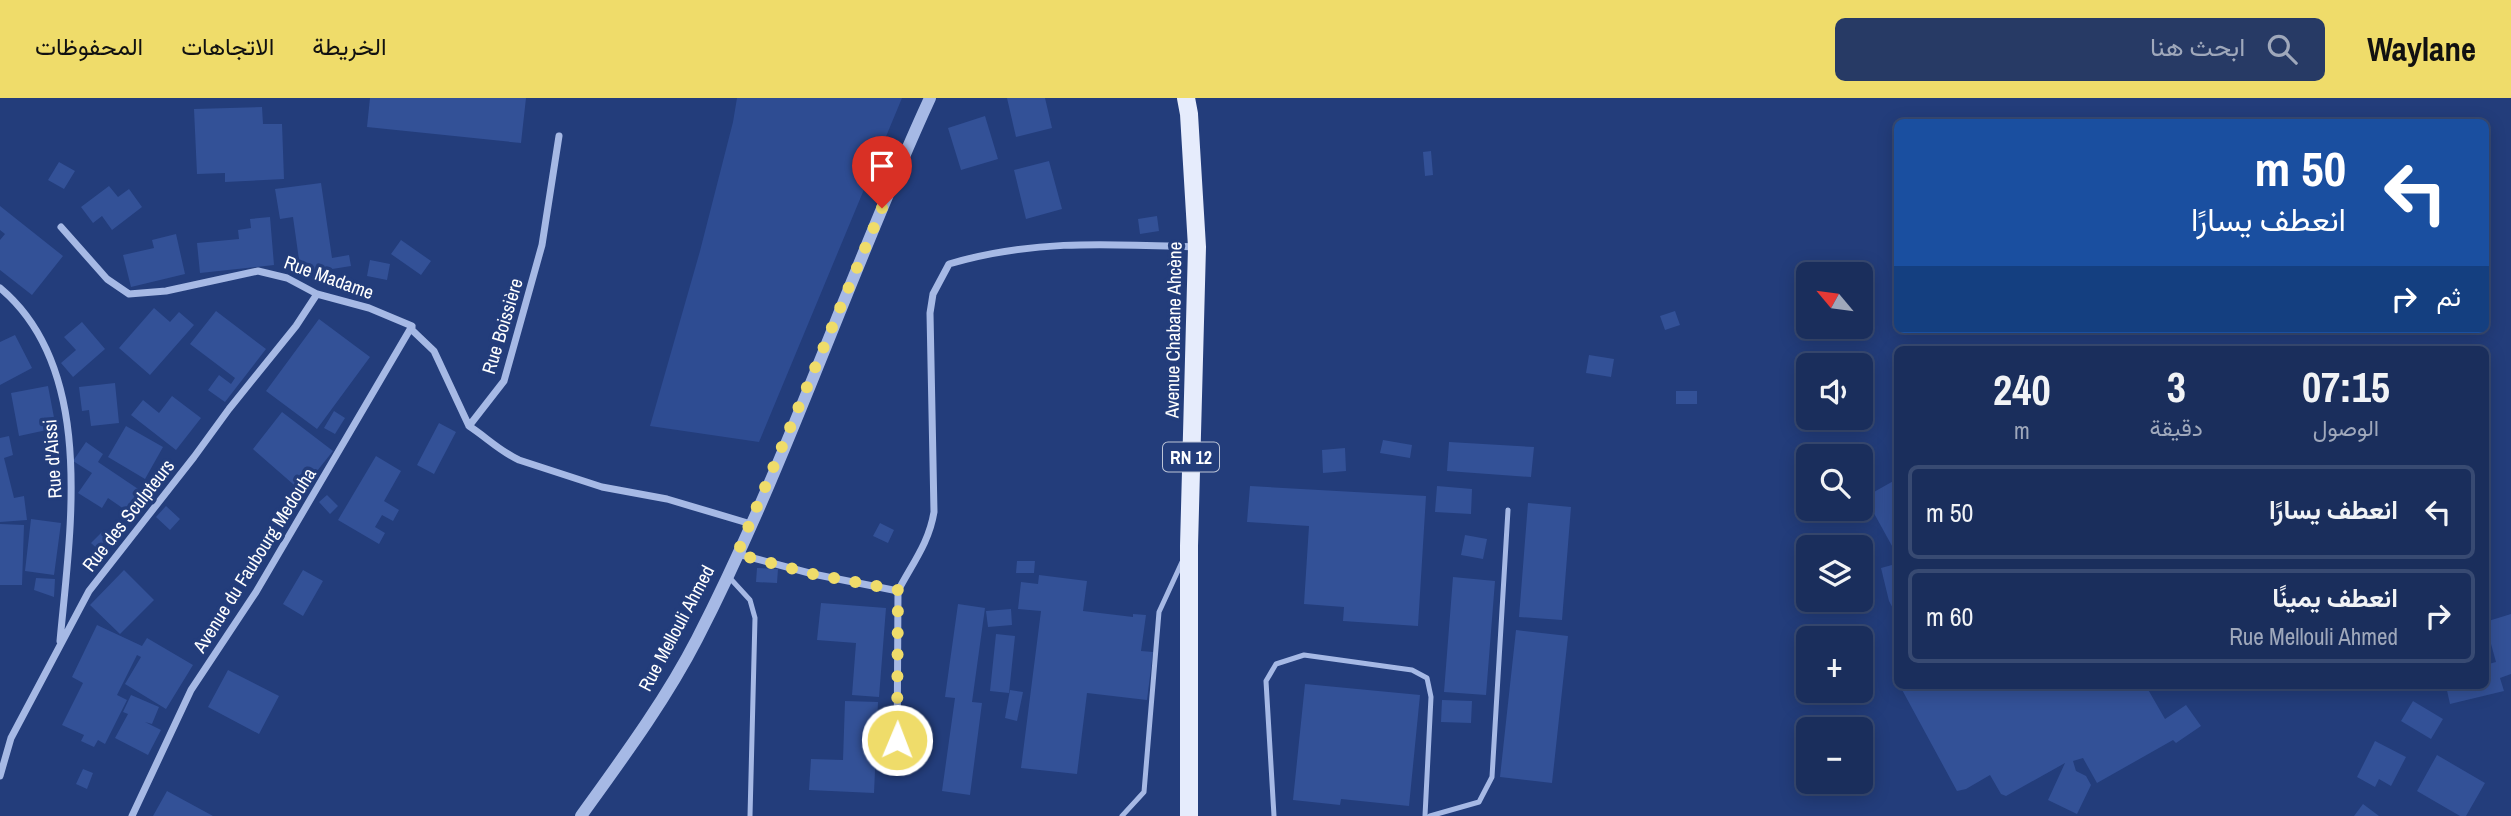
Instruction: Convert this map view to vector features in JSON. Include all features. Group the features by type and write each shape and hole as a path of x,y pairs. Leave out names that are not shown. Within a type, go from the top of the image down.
{"main road":[{"name":"Avenue Chabane Ahcène","path":"1186,98 1197,247 1189,546 1189,816"}],"street":[{"name":"Rue Mellouli Ahmed","path":"581,816 639,735 696,640 751,524 902,159 930,98"},
{"name":"Rue Boissière","path":"469,426 504,381 542,245 559,136"},
{"name":"Rue Madame","path":"61,228 107,279 129,294 166,291 258,271 287,278 317,295 369,308 412,326 412,330 434,351 469,426"},
{"path":"897,764 898,590 931,531 934,512 930,313 933,294 949,264 989,252 1049,245 1197,247"},
{"name":"Rue d'Aissi","path":"0,288 11,297 37,333 58,376 67,422 72,515 60,646"},
{"name":"Rue des Sculpteurs","path":"0,776 11,738 89,590 296,326 317,295"},
{"name":"Avenue du Faubourg Medouha","path":"132,816 191,690 256,592 412,326"},
{"path":"469,426 519,460 602,486 667,499 751,524"},
{"path":"737,554 813,574 898,590"}],"lane":[{"path":"1275,816 1266,681 1276,663 1304,655 1412,670 1427,678 1431,696 1427,816 1479,802 1492,777 1508,510"},
{"path":"1122,816 1144,792 1159,612 1189,546"},
{"path":"727,575 750,600 755,618 750,816"}],"shaded area":[{"path":"737,98 902,98 759,442 650,426 700,251"}],"building":[{"path":"370,98 526,98 521,143 367,127"},
{"path":"1007,98 1045,98 1052,128 1016,137"},
{"path":"262,107 263,124 282,124 284,179 225,182 225,173 197,174 194,109"},
{"path":"985,116 998,159 961,170 948,128"},
{"path":"1431,151 1433,175 1425,176 1423,152"},
{"path":"1049,161 1062,209 1026,219 1014,170"},
{"path":"59,162 75,171 64,189 48,180"},
{"path":"321,183 332,258 349,255 351,266 301,274 293,217 280,219 275,189"},
{"path":"109,186 118,197 129,189 142,207 112,230 102,216 93,223 81,207"},
{"path":"0,206 63,256 32,295 0,270 0,240 5,234 0,230"},
{"path":"1157,216 1159,231 1140,234 1138,219"},
{"path":"270,217 274,265 200,273 197,243 239,239 238,230 251,228 250,219"},
{"path":"176,234 185,274 131,287 123,255 154,248 152,240"},
{"path":"401,240 431,261 421,275 391,254"},
{"path":"370,260 390,264 387,280 367,276"},
{"path":"154,308 170,322 179,312 194,325 150,375 119,348"},
{"path":"216,311 266,349 225,402 208,390 219,375 231,384 235,378 190,344"},
{"path":"1675,311 1680,325 1665,330 1660,316"},
{"path":"319,319 370,357 317,429 266,391"},
{"path":"82,322 105,349 73,377 61,363 76,350 64,337"},
{"path":"15,335 32,368 0,385 0,342"},
{"path":"1589,355 1614,359 1611,377 1586,373"},
{"path":"115,383 119,423 91,426 89,410 82,411 79,387"},
{"path":"48,386 56,428 19,436 11,393"},
{"path":"1676,391 1697,391 1697,404 1676,404"},
{"path":"172,396 201,418 176,450 131,415 143,400 159,413"},
{"path":"334,411 345,418 335,434 324,428"},
{"path":"282,412 333,451 301,491 253,449"},
{"path":"439,423 456,432 434,474 417,465"},
{"path":"126,426 163,447 145,479 108,457"},
{"path":"9,436 13,455 4,458 14,498 24,496 27,520 0,522 0,438"},
{"path":"1383,440 1412,445 1410,458 1380,453"},
{"path":"86,442 103,454 98,462 147,495 134,516 108,498 102,508 78,493 92,473 73,461"},
{"path":"1449,442 1534,447 1531,477 1447,471"},
{"path":"1345,448 1346,471 1323,473 1322,450"},
{"path":"376,456 401,471 384,501 399,510 393,521 382,515 375,527 385,533 379,544 338,520"},
{"path":"1894,481 1894,550 1873,512 1873,492"},
{"path":"1250,486 1426,496 1418,626 1343,621 1344,607 1304,604 1309,526 1247,522"},
{"path":"1437,486 1472,489 1471,514 1435,512"},
{"path":"327,495 338,506 330,514 319,502"},
{"path":"1528,503 1571,507 1562,620 1519,617"},
{"path":"166,506 180,519 170,530 156,517"},
{"path":"31,519 61,523 54,575 25,571"},
{"path":"880,523 894,530 888,543 873,536"},
{"path":"0,524 24,525 22,585 0,585"},
{"path":"102,532 112,541 102,553 91,543"},
{"path":"1465,535 1487,539 1483,559 1461,555"},
{"path":"1017,561 1035,561 1034,573 1016,573"},
{"path":"1894,561 1894,610 1881,568 1892,565"},
{"path":"757,568 778,569 777,583 756,582"},
{"path":"124,570 154,600 120,634 90,605"},
{"path":"303,570 323,581 303,616 283,604"},
{"path":"1039,575 1087,581 1083,611 1133,617 1133,614 1146,615 1141,651 1153,652 1147,700 1087,693 1077,774 1021,768 1041,611 1018,609 1021,582 1038,584"},
{"path":"1453,577 1495,581 1486,695 1444,692"},
{"path":"36,578 55,579 54,597 34,590"},
{"path":"821,603 886,608 879,697 852,695 856,643 817,640"},
{"path":"958,604 985,608 972,702 982,703 970,795 942,791 955,698 945,697"},
{"path":"1011,609 1012,625 988,627 986,611"},
{"path":"2511,614 2511,674 2500,678 2504,691 2450,704 2447,689 2489,689 2489,664 2496,662 2489,637 2489,621"},
{"path":"97,625 142,646 147,638 193,665 166,709 125,684 141,657 137,655 117,695 127,700 105,744 98,740 94,747 81,741 84,735 62,725 83,683 72,677"},
{"path":"1516,630 1568,636 1552,783 1500,777"},
{"path":"996,634 1015,636 1009,693 990,691"},
{"path":"228,670 279,696 259,734 208,707"},
{"path":"1305,684 1420,695 1409,806 1341,799 1340,805 1293,800"},
{"path":"1902,689 2148,689 2165,719 2186,705 2201,726 2176,743 2173,740 2097,783 2083,758 2073,761 2076,771 2086,776 2091,785 2077,814 2048,800 2065,763 2006,796 2001,794 1990,775 1966,789 1957,791"},
{"path":"1010,690 1023,692 1017,721 1005,718"},
{"path":"131,695 159,707 152,724 145,722 161,730 148,755 115,738 128,714 123,712"},
{"path":"1442,700 1472,701 1471,723 1441,722"},
{"path":"845,701 878,702 874,793 809,790 811,759 843,760"},
{"path":"2413,701 2443,719 2431,739 2401,721"},
{"path":"2375,741 2406,757 2391,786 2379,779 2375,787 2357,777"},
{"path":"2437,755 2485,783 2466,816 2460,816 2417,791"},
{"path":"83,769 93,773 87,789 76,784"},
{"path":"167,791 213,816 153,816"},
{"path":"2363,804 2379,816 2354,816"}],"route":[{"path":"882,208 737,554 813,574 898,590 897,740"}]}
